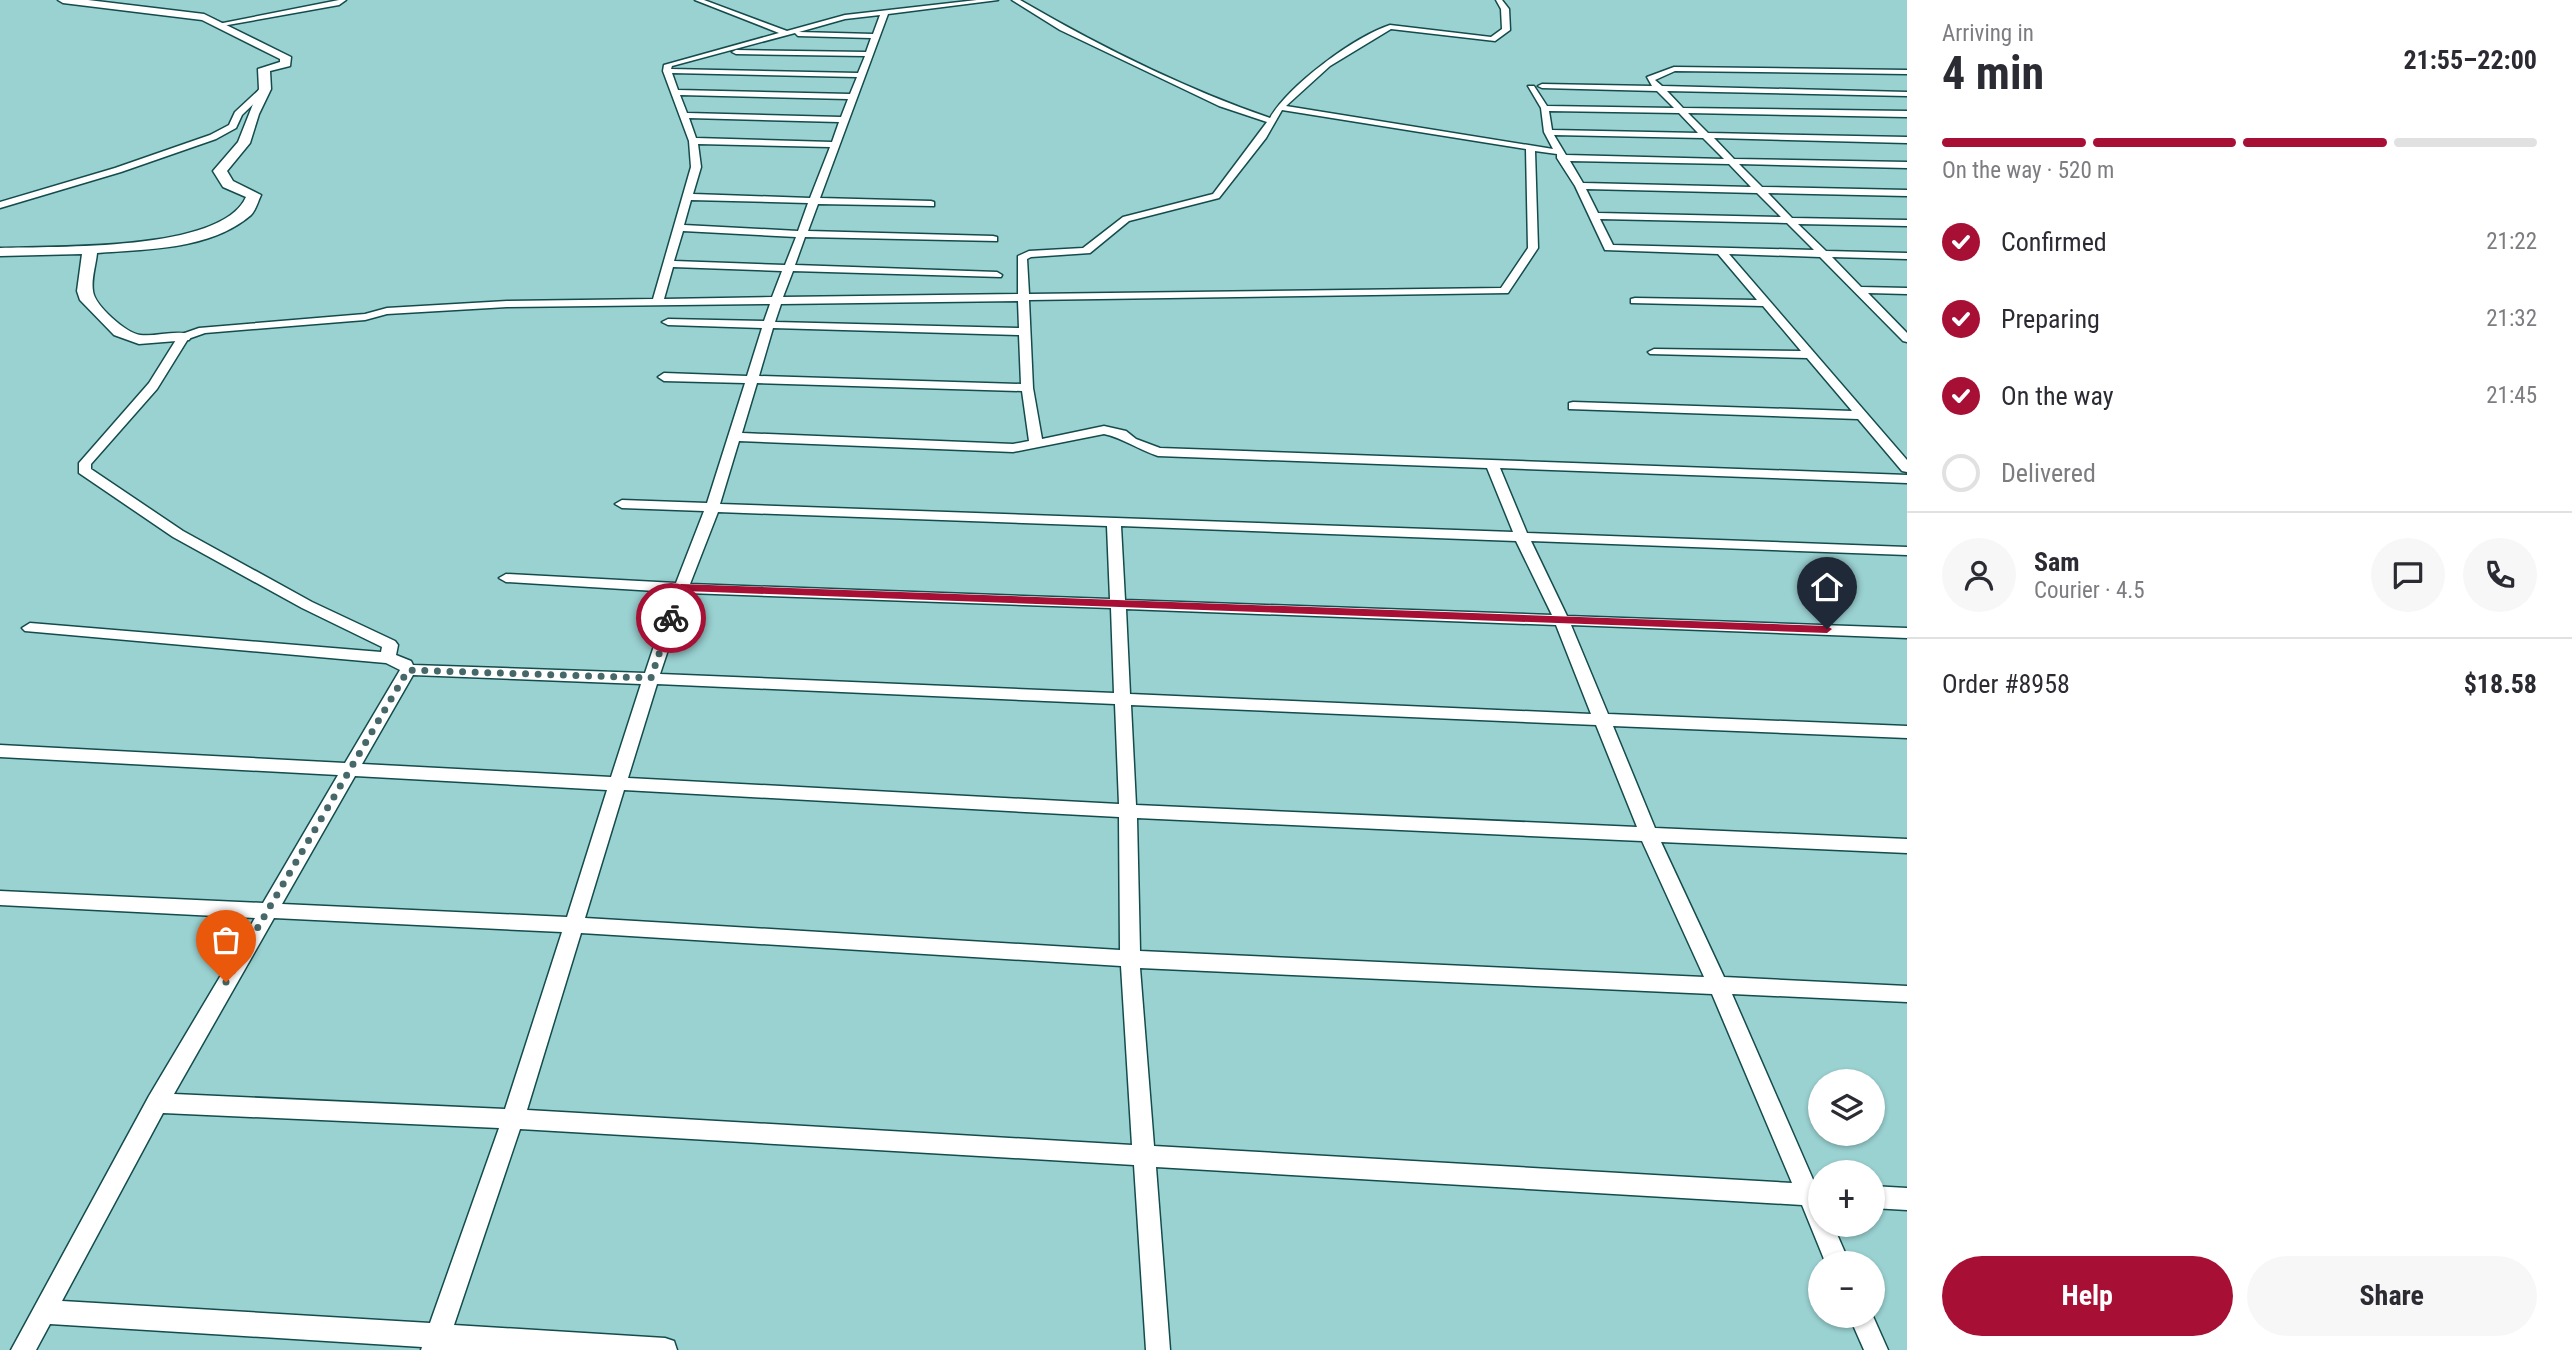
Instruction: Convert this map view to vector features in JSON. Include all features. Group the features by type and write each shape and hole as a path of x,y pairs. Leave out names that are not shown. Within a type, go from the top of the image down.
{"street":[{"path":"0,252 167,243 208,233 247,211 254,195 225,184 220,172 244,143 253,114 265,89 264,69 286,64 285,57 204,17 63,0"},
{"path":"222,24 285,15 340,3 343,0"},
{"path":"698,0 781,33 876,36"},
{"path":"657,304 696,167 693,141 667,71 668,65 845,17 995,0"},
{"path":"1015,0 1063,28 1222,104 1271,121"},
{"path":"1036,442 1027,388 1022,258 1029,254 1086,251 1126,219 1216,196 1263,136 1280,107 1327,64 1390,27 1492,39 1506,30 1505,9 1499,0"},
{"path":"435,1343 513,1119 651,678 681,588 712,509 776,302 885,12"},
{"path":"719,51 869,54"},
{"path":"1905,336 1650,79 1674,69 1907,72"},
{"path":"667,71 862,75"},
{"path":"1871,72 1881,79"},
{"path":"1542,86 1905,95"},
{"path":"1891,86 1905,95"},
{"path":"1531,88 1545,108 1548,132 1580,186 1609,248 1907,256"},
{"path":"0,205 118,170 213,136 233,126 238,114 265,89"},
{"path":"674,92 853,97"},
{"path":"1280,107 1530,147 1560,155 1907,164"},
{"path":"1545,108 1907,114"},
{"path":"683,115 845,120"},
{"path":"1548,132 1907,140"},
{"path":"693,141 835,145"},
{"path":"90,249 85,291 88,300 127,338 142,341 183,337 203,330 365,317 387,311 507,304 1504,291 1533,248 1530,147"},
{"path":"1580,186 1907,193"},
{"path":"688,197 931,204"},
{"path":"1593,216 1907,223"},
{"path":"678,228 993,239"},
{"path":"1721,251 1907,468"},
{"path":"668,264 997,275"},
{"path":"1858,290 1907,292"},
{"path":"1635,301 1765,303"},
{"path":"668,322 1025,332"},
{"path":"183,337 179,349 136,406 85,463 84,470 178,534 307,605 390,645 388,658"},
{"path":"1654,352 1809,355"},
{"path":"664,377 1027,388"},
{"path":"1573,405 1859,415"},
{"path":"735,438 1013,448 1104,430 1122,433 1132,442 1158,452 1907,479"},
{"path":"1492,465 1521,536 1561,619 1649,836 1808,1182"},
{"path":"622,504 1907,551"},
{"path":"1114,522 1128,811 1130,959 1158,1350"},
{"path":"506,578 681,588 1907,633"},
{"path":"30,628 388,658 405,665 408,670"},
{"path":"408,670 1907,732"},
{"path":"23,1350 157,1103 267,909 408,670"},
{"path":"0,751 1128,811 1907,846"},
{"path":"0,898 574,925 1130,959 1907,994"},
{"path":"157,1103 513,1119 1808,1195"},
{"path":"1885,1198 1907,1199"},
{"path":"44,1312 435,1343 665,1350"},
{"path":"1866,1328 1876,1350"}],"way so far":[{"path":"226,982 408,670 651,678 671,618"}],"route":[{"path":"671,618 681,588 1827,629"}]}
